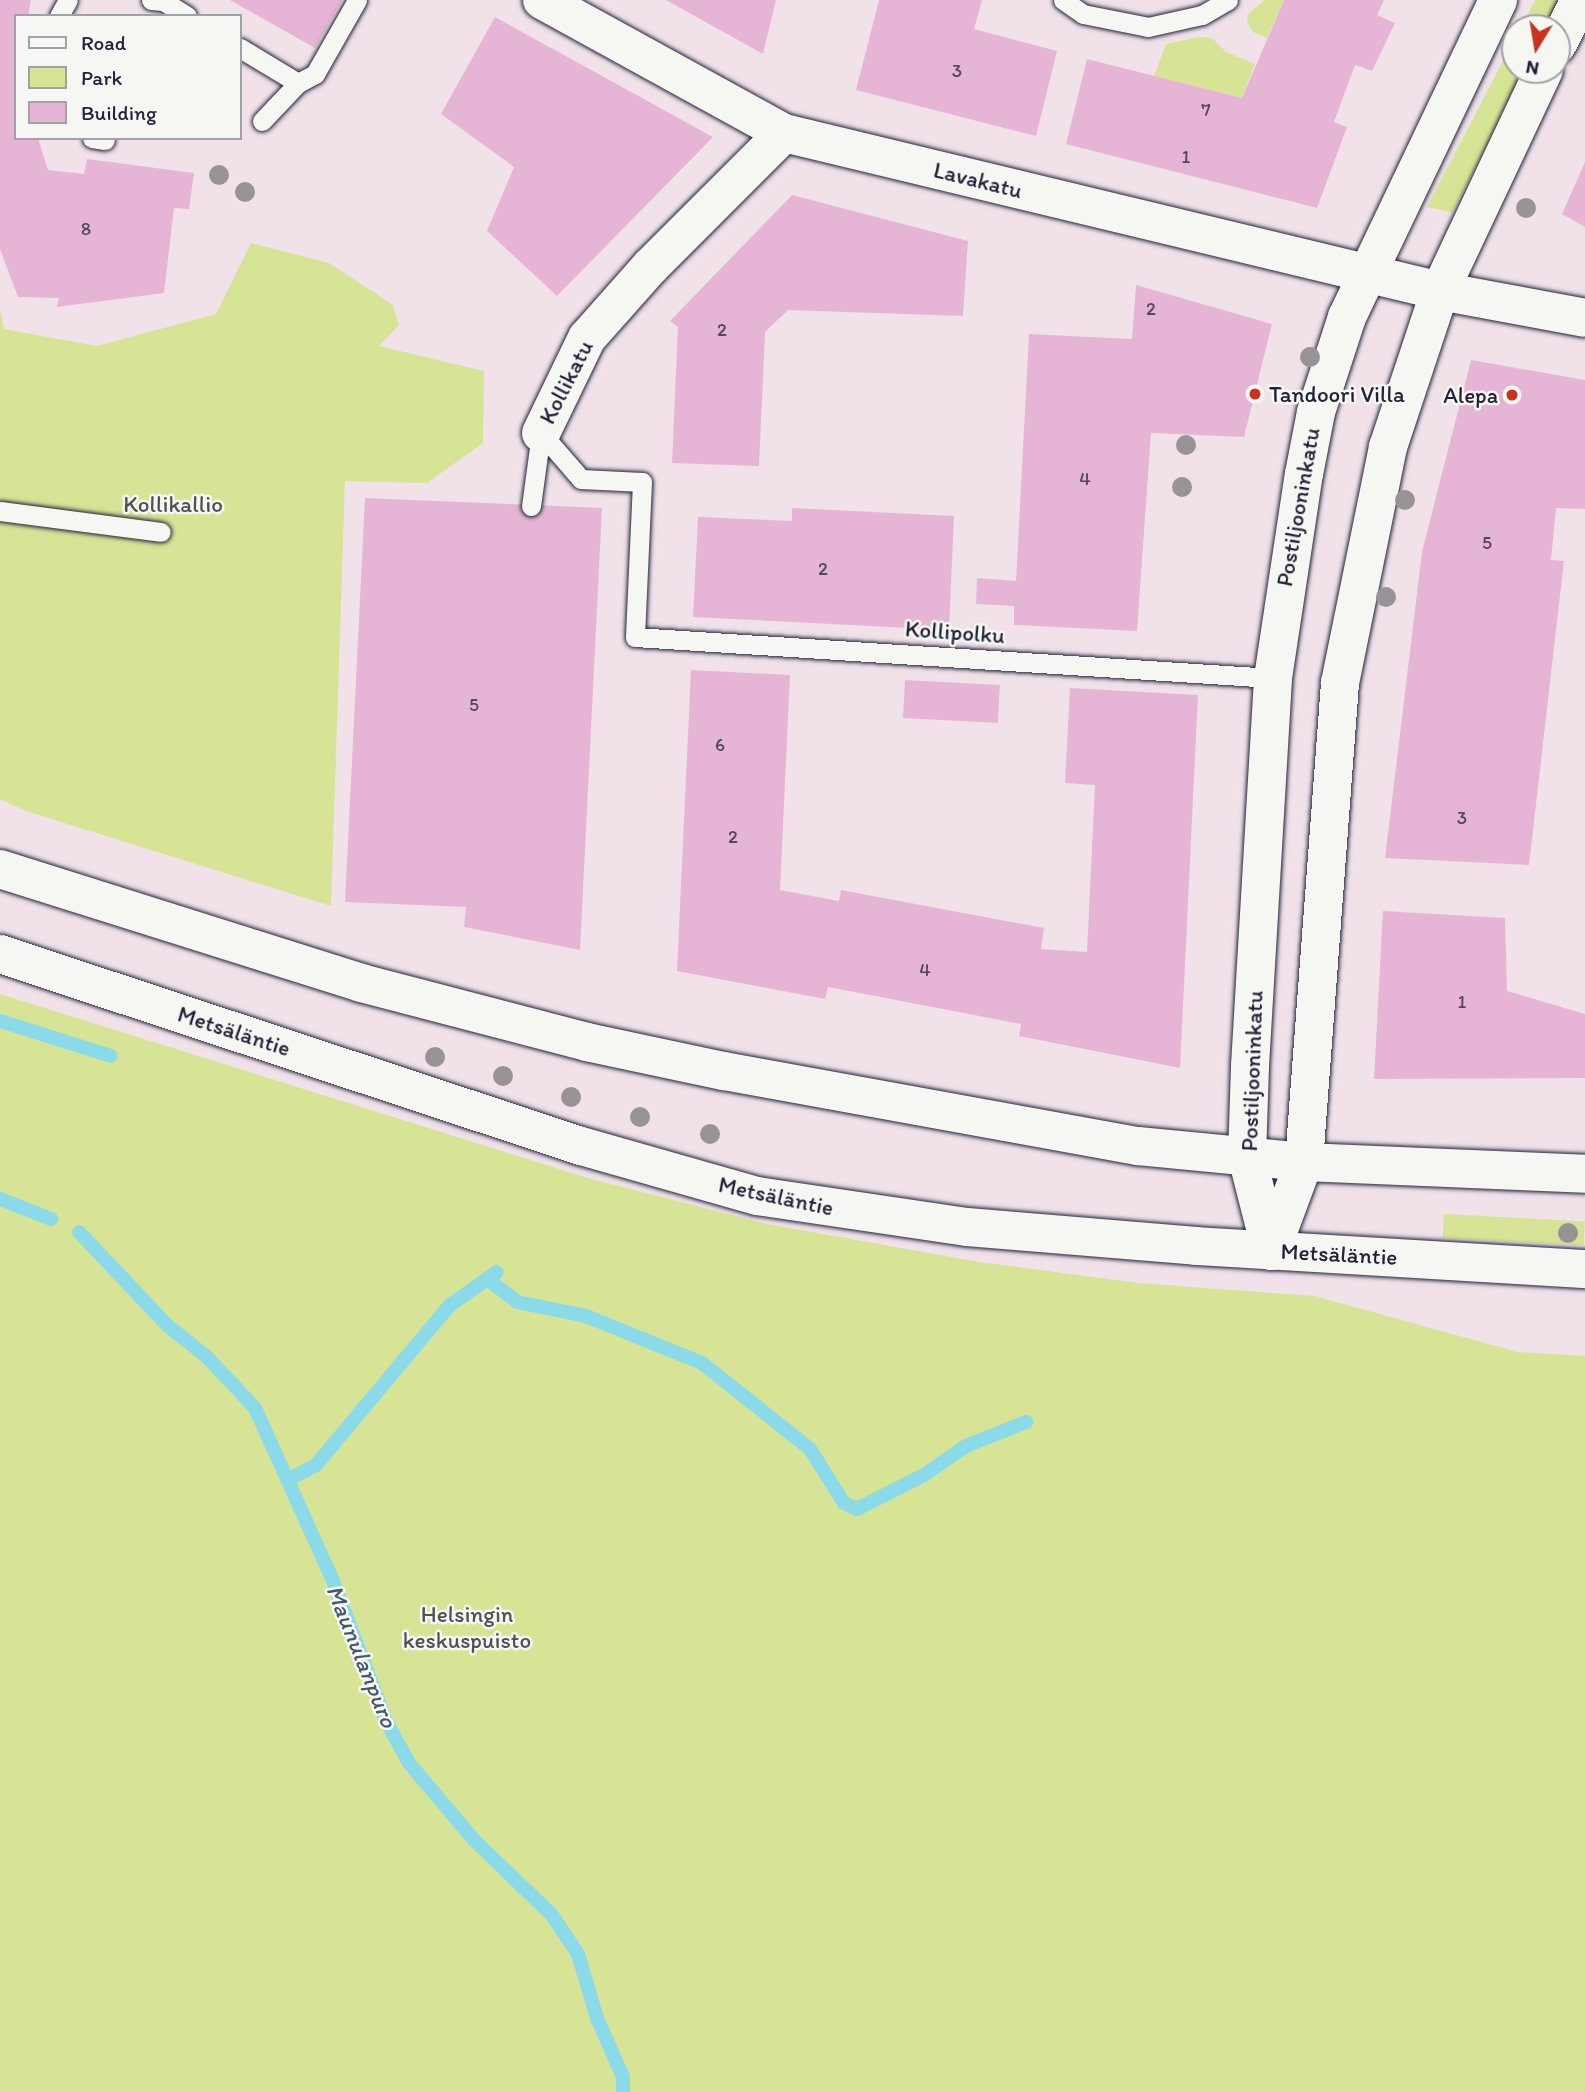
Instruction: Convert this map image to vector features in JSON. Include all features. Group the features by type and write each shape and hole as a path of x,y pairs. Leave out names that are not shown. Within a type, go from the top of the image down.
{"street":[{"name":"Lavakatu","path":"542,0 784,133 1440,291 1585,318"},
{"name":"Postiljooninkatu","path":"1271,1251 1247,1157 1273,678 1282,599 1316,412 1338,341 1390,220 1498,0"},
{"path":"1571,18 1580,0"},
{"path":"1271,1251 1304,1162 1340,683 1388,447 1440,291 1537,84"},
{"name":"Kollikatu","path":"541,433 587,338 651,266 784,133"},
{"path":"0,869 361,983 587,1042 1023,1127 1138,1146 1304,1162 1585,1174"},
{"name":"Metsäläntie","path":"0,954 581,1146 757,1196 967,1227 1271,1251 1585,1269"}],"lane":[{"path":"151,0 163,1 184,14"},
{"path":"262,121 298,83 314,74 357,0"},
{"path":"1063,0 1083,14 1148,27 1202,15 1228,0"},
{"path":"242,49 298,83"},
{"path":"531,506 541,433"},
{"name":"Kollikatu","path":"541,433 581,479 642,482 635,637"},
{"path":"0,511 161,532"},
{"name":"Kollipolku","path":"635,637 1273,678"}],"green space":[{"path":"1265,0 1284,0 1267,38 1253,32 1247,22 1248,14"},
{"path":"1535,0 1563,0 1556,14 1528,14"},
{"path":"1198,37 1212,38 1226,52 1255,64 1242,98 1154,76 1166,44"},
{"path":"1501,65 1501,84 1519,84 1452,212 1427,207"},
{"name":"Kollikallio","path":"251,243 329,263 393,305 399,325 379,346 484,371 483,443 427,483 345,481 331,906 26,811 0,799 0,309 4,329 97,346 216,314"},
{"name":"Helsingin keskuspuisto","path":"0,994 588,1178 767,1224 979,1262 1139,1283 1314,1296 1518,1352 1585,1356 1585,2092 0,2092"},
{"path":"1444,1214 1585,1221 1584,1245 1443,1238"}],"building":[{"path":"0,0 31,0 28,14 14,14 14,140 39,140 48,170 84,174 87,159 194,173 189,209 174,208 164,293 57,307 59,298 18,297 0,249"},
{"path":"230,0 342,0 315,48"},
{"path":"666,0 776,0 763,54"},
{"path":"879,0 982,0 974,29 1057,51 1036,136 856,90"},
{"path":"1284,0 1384,0 1377,15 1395,23 1372,71 1355,65 1334,122 1347,127 1317,208 1066,144 1087,59 1242,98"},
{"path":"495,17 713,137 557,296 487,231 514,167 441,114"},
{"path":"1585,162 1585,227 1562,214"},
{"path":"792,195 968,241 963,316 788,310 765,332 759,466 672,463 678,327 670,321"},
{"path":"1136,285 1272,324 1244,437 1151,433 1137,631 1014,625 1014,606 976,604 977,578 1016,581 1029,334 1132,339"},
{"path":"1471,360 1585,380 1585,509 1556,508 1551,560 1564,561 1529,865 1385,858 1422,552"},
{"path":"365,498 602,508 580,950 464,927 466,907 345,902"},
{"path":"792,508 954,516 949,630 693,617 698,517 792,521"},
{"path":"691,670 790,675 780,890 839,901 841,890 1044,928 1041,949 1087,952 1095,785 1065,783 1070,688 1198,695 1180,1068 1019,1036 1021,1024 828,987 825,999 677,971"},
{"path":"905,680 1000,685 998,723 903,718"},
{"path":"1383,911 1505,918 1507,991 1585,1014 1585,1078 1374,1079"}],"waterway":[{"path":"0,1021 111,1056"},
{"path":"0,1199 51,1219"},
{"name":"Maunulanpuro","path":"79,1232 167,1325 207,1357 255,1408 331,1576 386,1721 409,1763 474,1840 552,1915 578,1954 597,2018 623,2077 623,2092"},
{"path":"287,1480 316,1465 450,1305 497,1272"},
{"path":"487,1279 517,1302 586,1316 702,1363 810,1449 844,1503 857,1509 924,1475 966,1446 1026,1422"}],"place":[{"name":"Tandoori Villa","path":"1255,394"},
{"name":"Alepa","path":"1512,395"}]}
